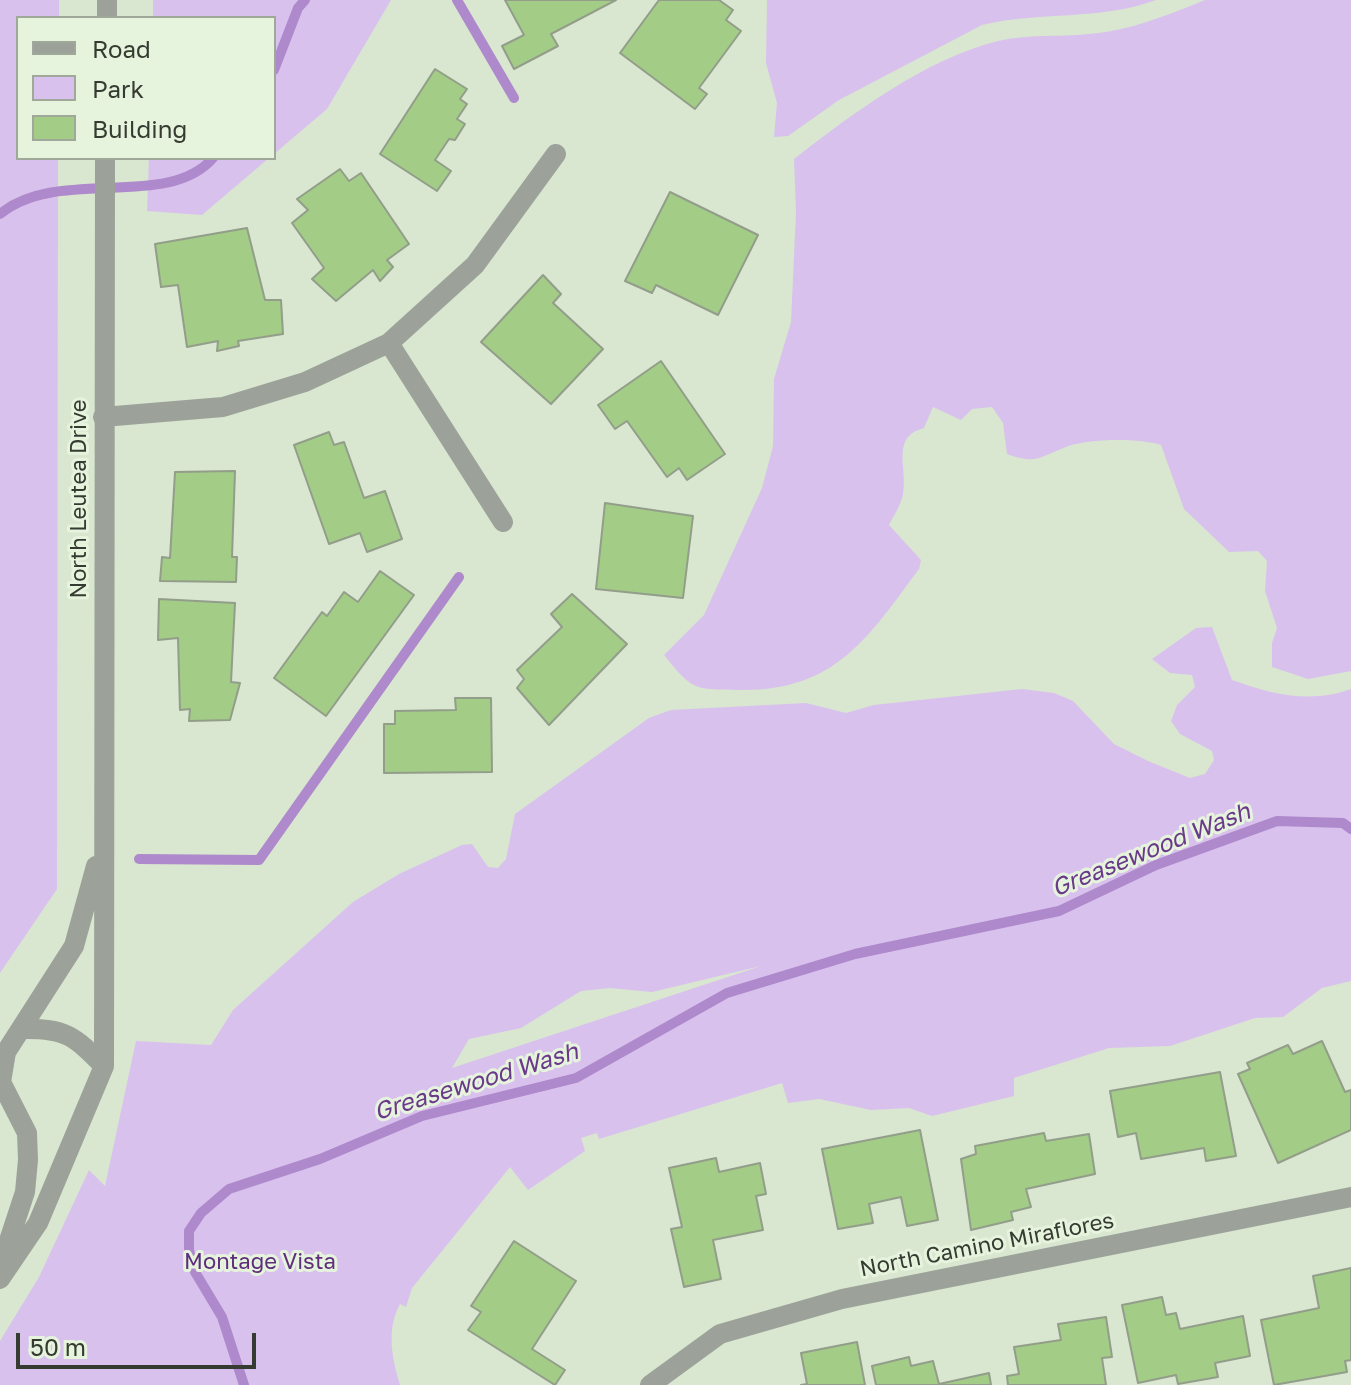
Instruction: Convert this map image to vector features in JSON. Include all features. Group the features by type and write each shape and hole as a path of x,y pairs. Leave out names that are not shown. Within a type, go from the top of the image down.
{"street":[{"path":"103,417 223,407 305,382 389,343 475,265 556,154"},
{"name":"North Leutea Drive","path":"0,1279 38,1223 104,1066 105,160"},
{"path":"389,343 503,522"},
{"name":"North Leutea Drive","path":"0,1267 25,1192 28,1160 27,1133 1,1082 6,1052 74,946 103,839"},
{"path":"22,1029 46,1029 75,1037 104,1066"},
{"name":"North Camino Miraflores","path":"650,1385 720,1334 842,1299 1351,1197"}],"green space":[{"path":"0,0 59,0 59,16 16,16 16,160 58,160 57,889 0,973"},
{"path":"153,0 391,0 327,109 276,152 276,16 153,16"},
{"path":"767,0 1156,0 1113,11 982,25 839,100 788,136 774,137 777,103 766,63"},
{"path":"1205,0 1351,0 1351,671 1308,679 1272,667 1272,643 1277,628 1265,591 1267,561 1258,551 1229,552 1184,509 1161,445 1140,441 1100,441 1075,444 1038,458 1025,459 1007,454 1003,423 992,407 972,409 961,420 933,407 924,428 907,438 904,446 903,494 889,525 921,560 919,569 865,638 825,670 774,688 713,689 689,682 664,655 704,615 762,488 773,446 774,379 791,322 796,212 794,159 890,90 971,49 1032,36 1119,30"},
{"path":"149,160 267,160 202,215 147,211"},
{"name":"Montage Vista","path":"1212,627 1232,680 1291,695 1321,696 1351,689 1351,981 1322,988 1283,1017 1255,1018 1170,1046 1109,1048 1014,1078 1014,1096 932,1116 909,1108 871,1110 819,1099 788,1103 782,1083 599,1139 597,1133 581,1138 585,1151 528,1190 510,1167 412,1288 406,1307 400,1304 392,1334 400,1385 0,1385 0,1341 39,1277 89,1170 105,1186 136,1041 211,1045 233,1010 353,902 399,874 462,845 472,844 488,867 498,868 506,859 515,814 649,718 671,710 806,703 846,713 874,705 1022,689 1054,693 1073,701 1114,744 1148,761 1190,778 1205,774 1214,760 1212,751 1180,734 1171,721 1177,705 1195,687 1192,675 1170,673 1152,659 1196,628","holes":["761,966 452,1068 469,1039 521,1028 581,991 610,988 652,992"]}],"building":[{"path":"505,0 616,0 551,34 558,46 514,69 502,46 524,35"},
{"path":"659,0 719,0 733,10 726,20 741,31 699,88 707,94 695,109 620,53"},
{"path":"435,69 467,89 460,99 467,104 457,119 465,124 455,140 449,139 435,160 451,171 437,191 380,154"},
{"path":"340,169 349,181 361,173 409,244 387,260 393,267 380,281 373,270 336,301 312,279 324,268 292,223 308,210 297,199"},
{"path":"670,192 758,235 718,315 656,285 652,293 625,281"},
{"path":"247,228 265,300 281,300 283,334 238,341 239,346 217,351 218,341 187,347 178,285 161,287 155,244"},
{"path":"543,275 561,294 553,303 603,349 551,404 481,342"},
{"path":"661,361 725,454 687,480 679,468 667,477 627,421 615,429 598,405"},
{"path":"329,432 334,445 344,442 364,498 385,491 402,539 367,552 360,533 329,544 294,445"},
{"path":"235,471 232,557 237,557 236,582 160,581 162,557 170,558 175,472"},
{"path":"605,503 693,516 683,598 596,589"},
{"path":"380,571 414,595 326,716 274,678 322,612 327,616 344,592 358,602"},
{"path":"572,594 627,644 549,725 517,688 524,679 517,670 562,627 551,614"},
{"path":"159,599 235,603 231,682 240,683 230,720 189,721 190,709 180,710 178,638 158,640"},
{"path":"455,698 491,698 492,772 384,773 384,724 395,724 395,711 456,710"},
{"path":"1322,1041 1345,1092 1351,1090 1351,1130 1278,1163 1238,1074 1250,1069 1247,1063 1288,1045 1293,1054"},
{"path":"1220,1072 1236,1156 1206,1161 1204,1148 1141,1159 1136,1133 1118,1137 1110,1091"},
{"path":"920,1130 938,1220 907,1226 901,1197 869,1204 873,1223 838,1229 822,1149"},
{"path":"1044,1133 1046,1141 1089,1134 1095,1174 1026,1189 1031,1207 1011,1212 1013,1220 971,1230 961,1159 976,1154 975,1146"},
{"path":"716,1158 719,1172 760,1163 766,1194 756,1196 763,1230 713,1240 721,1279 684,1287 671,1229 682,1227 669,1168"},
{"path":"514,1241 576,1281 532,1349 565,1370 555,1385 468,1330 481,1312 471,1306"},
{"path":"1351,1268 1351,1360 1345,1361 1347,1372 1274,1385 1261,1320 1319,1308 1313,1276"},
{"path":"1162,1297 1166,1315 1176,1313 1180,1329 1243,1316 1250,1356 1215,1363 1218,1377 1178,1384 1176,1375 1138,1383 1122,1305"},
{"path":"1106,1317 1112,1357 1102,1358 1106,1385 1008,1385 1007,1376 1019,1374 1014,1347 1061,1340 1058,1324"},
{"path":"857,1342 865,1385 801,1385 807,1384 801,1353"},
{"path":"909,1357 911,1366 933,1361 939,1384 989,1373 991,1385 876,1385 872,1366"}],"waterway":[{"path":"276,65 298,8 305,0"},
{"path":"457,0 514,98"},
{"path":"0,214 24,200 51,192 168,182 193,174 210,160"},
{"path":"139,859 259,860 459,577"},
{"name":"Greasewood Wash","path":"244,1385 222,1317 195,1272 189,1250 189,1231 201,1213 229,1189 320,1159 422,1116 576,1078 727,993 855,954 1059,911 1156,865 1277,821 1343,823 1351,829"}]}
